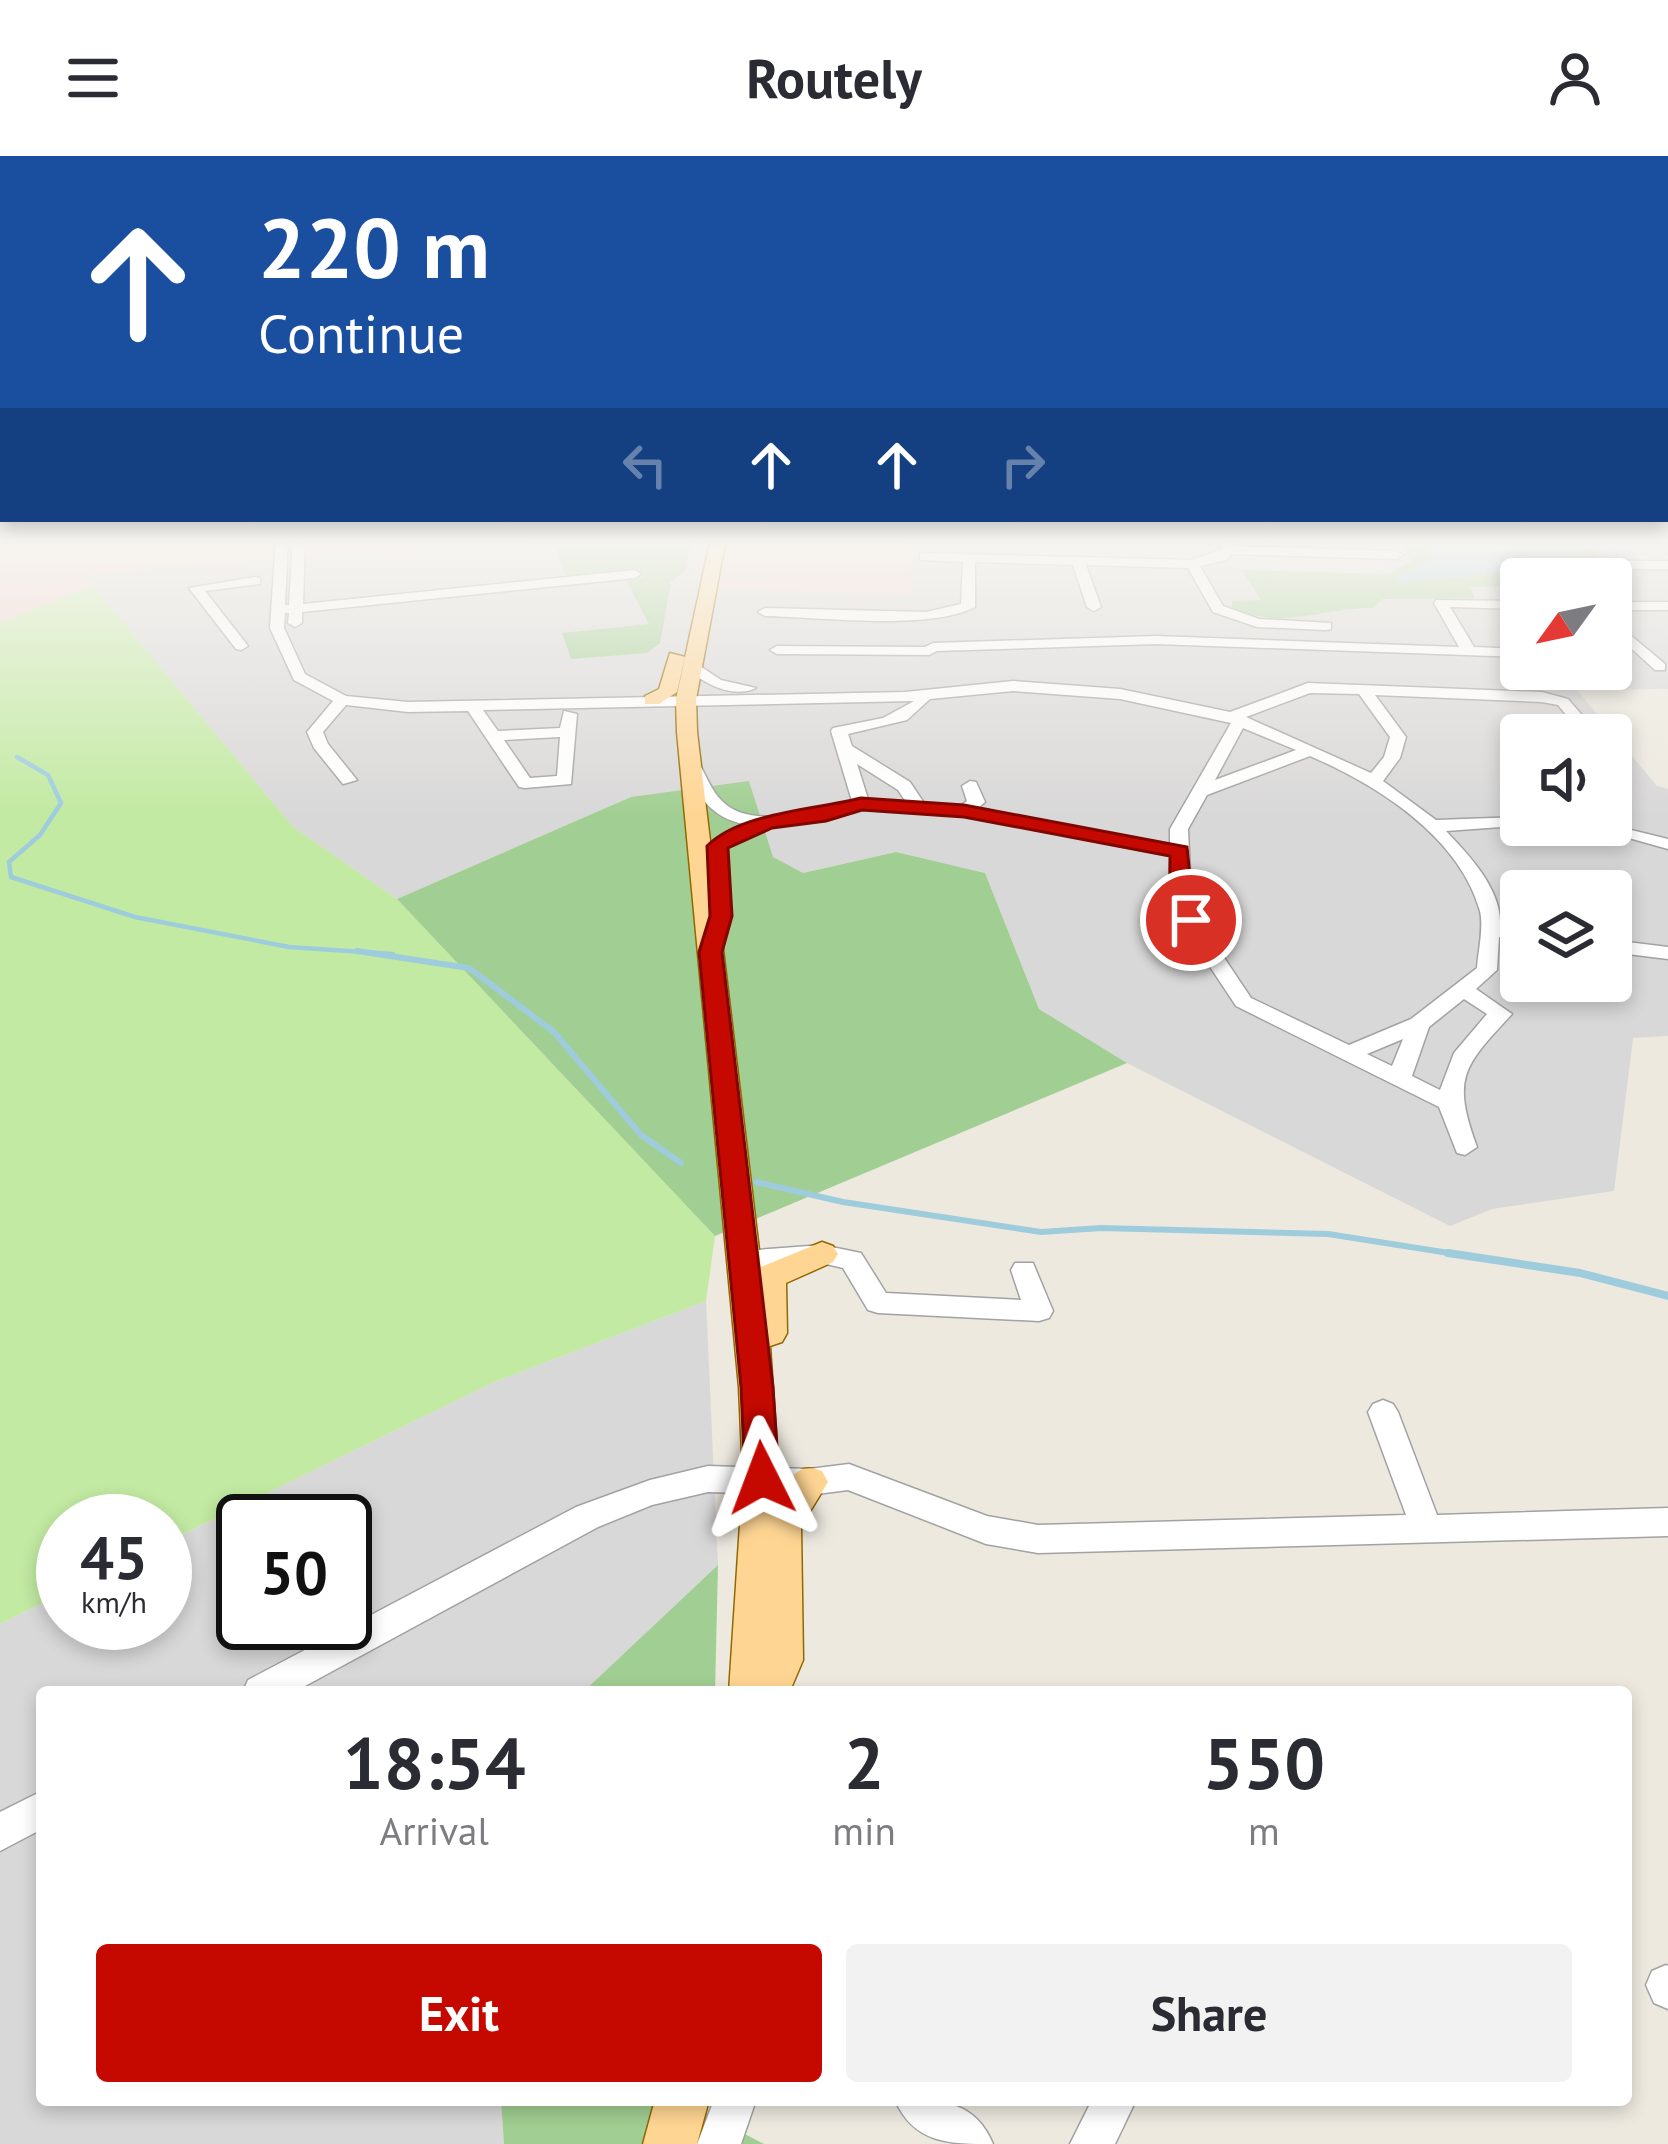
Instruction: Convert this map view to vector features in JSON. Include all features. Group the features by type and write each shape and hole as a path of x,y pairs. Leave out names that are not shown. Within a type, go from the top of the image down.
{"main road":[{"path":"699,631 686,699 689,763 743,1248 762,1478 751,1686"},
{"path":"652,700 668,692 676,658 698,637"},
{"path":"757,1387 769,1385 775,1372 767,1310 770,1279 778,1270 822,1254"},
{"path":"758,1686 777,1672 782,1660 781,1523 809,1482"},
{"path":"670,2144 680,2106"}],"street":[{"path":"230,631 240,644 285,639 294,631"},
{"path":"279,631 299,677 342,700 382,706 686,699 799,691"},
{"path":"808,650 811,631"},
{"path":"777,650 929,651 938,642 933,631"},
{"path":"1330,631 1341,647"},
{"path":"1457,631 1469,651"},
{"path":"933,647 1156,640 1500,652"},
{"path":"1632,641 1660,667"},
{"path":"692,667 718,685 870,693"},
{"path":"686,699 753,701 925,691 967,694 989,688 1120,694 1236,718 1373,782 1430,826 1469,866 1491,915 1487,970 1419,1024 1348,1054"},
{"path":"1449,1103 1243,1002 1197,932 1181,896 1179,829 1236,718 1308,688 1542,697 1563,702 1573,714"},
{"path":"1363,690 1398,737 1392,758 1373,782"},
{"path":"861,804 839,731 917,708 927,698 925,691"},
{"path":"342,700 315,732 320,746 349,781"},
{"path":"687,732 719,708 753,701"},
{"path":"472,705 493,736 525,783 565,780 568,723 493,736"},
{"path":"844,749 904,786 919,808"},
{"path":"1201,791 1312,750"},
{"path":"689,763 710,803 729,814 769,822"},
{"path":"964,811 976,802 970,786"},
{"path":"710,952 721,916 718,846 769,822 826,815 861,804 964,811 1180,852"},
{"path":"1430,826 1500,823"},
{"path":"1632,835 1668,844"},
{"path":"1490,930 1500,931"},
{"path":"1632,949 1668,953"},
{"path":"1464,990 1501,1014 1478,1031 1456,1066 1449,1103 1466,1147"},
{"path":"1400,1079 1419,1024"},
{"path":"743,1248 852,1260 878,1304 1039,1311 1024,1270"},
{"path":"1383,1412 1426,1528"},
{"path":"271,1686 586,1516 708,1479 809,1482 849,1477 986,1530 1038,1540 1668,1522"},
{"path":"0,1832 36,1812"},
{"path":"719,2144 733,2106"},
{"path":"924,2106 971,2144"},
{"path":"1092,2144 1111,2106"}],"shaded area":[{"path":"130,631 1500,631 1500,690 1577,690 1597,714 1500,714 1500,846 1632,846 1632,756 1657,786 1668,789 1668,1036 1633,1038 1614,1191 1492,1209 1450,1226 1127,1063 1039,1009 985,873 896,852 803,873 631,797 397,899 293,827"},
{"path":"1632,631 1668,631 1668,689 1632,689"},
{"path":"706,1301 718,1565 589,1686 36,1686 36,2106 501,2106 504,2144 0,2144 0,1624 36,1606 36,1650 192,1650 192,1530 216,1518 216,1650 372,1650 372,1494 265,1494 494,1382"}],"green space":[{"path":"0,631 130,631 293,827 397,899 715,1236 706,1301 494,1382 265,1494 216,1494 216,1518 192,1530 192,1494 36,1494 36,1606 0,1624"},
{"path":"662,631 660,643 647,653 571,659 562,633"},
{"path":"749,781 773,857 803,873 896,852 985,873 1039,1009 1127,1063 715,1236 397,899 631,797"},
{"path":"718,1565 715,1686 589,1686"},
{"path":"501,2106 691,2106 764,2144 504,2144"}],"waterway":[{"path":"17,757 48,775 61,803 40,835 9,862 11,877 135,917 289,947 364,952"},
{"path":"357,951 364,952"},
{"path":"364,952 393,954"},
{"path":"364,952 469,968 554,1032 641,1135 681,1163"},
{"path":"756,1182 843,1202 1041,1232 1101,1228 1328,1234 1468,1256"},
{"path":"1448,1253 1580,1273 1668,1296"}],"route":[{"path":"762,1478 757,1387 710,952 721,916 718,846 725,838 769,822 826,815 861,804 964,811 1180,852 1181,896 1191,920"}]}
